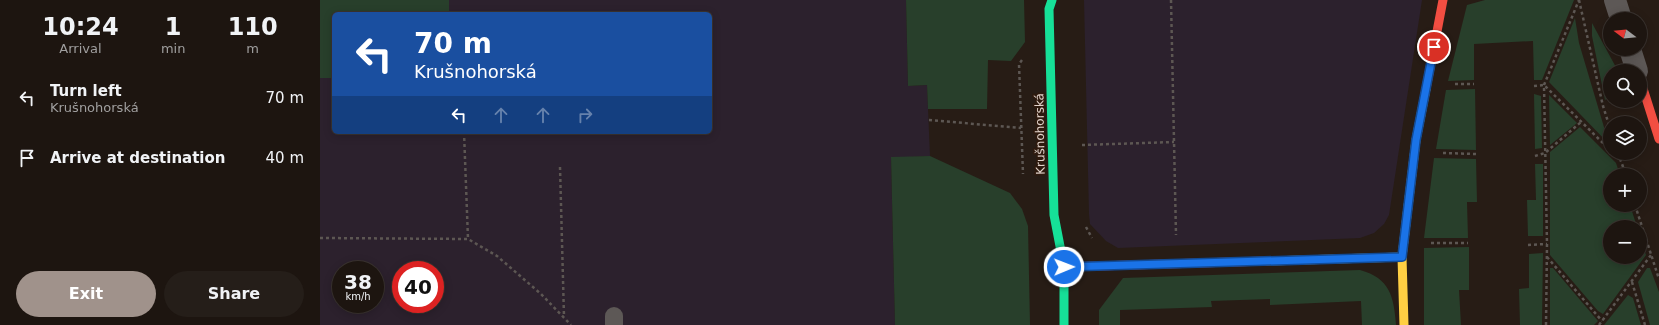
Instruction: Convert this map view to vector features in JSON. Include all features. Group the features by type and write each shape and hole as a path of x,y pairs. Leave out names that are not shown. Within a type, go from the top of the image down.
{"street":[{"name":"Krušnohorská","path":"1052,0 1049,9 1054,214 1064,267 1064,325"},
{"path":"1404,325 1402,257 1416,140 1443,0"},
{"path":"1615,0 1619,12"},
{"path":"1647,101 1659,139"},
{"path":"1064,267 1402,257"}],"path":[{"path":"1171,0 1176,242"},
{"path":"1546,325 1547,244 1544,85 1579,0"},
{"path":"1579,0 1606,116"},
{"path":"1450,84 1474,84"},
{"path":"1534,86 1544,85 1603,143"},
{"path":"929,120 1021,128"},
{"path":"1535,156 1545,153 1582,122"},
{"path":"464,134 468,239"},
{"path":"1082,145 1174,142"},
{"path":"1438,153 1476,154"},
{"path":"1621,160 1624,168"},
{"path":"560,167 564,318"},
{"path":"1637,212 1659,279"},
{"path":"1086,226 1095,241"},
{"path":"320,238 468,239 497,256 541,294 571,325"},
{"path":"1426,244 1468,243"},
{"path":"1528,245 1547,244"},
{"path":"1599,325 1651,255"},
{"path":"1547,257 1602,321"},
{"path":"1632,281 1645,325"}],"shaded area":[{"path":"320,0 906,0 908,86 927,85 930,156 891,158 895,325 320,325"},
{"path":"1084,0 1422,0 1389,215 1384,224 1374,233 1360,238 1118,248 1106,241 1090,224 1089,214"}],"green space":[{"path":"320,0 449,0 449,12 332,12 332,78 320,78"},
{"path":"906,0 1024,0 1025,42 1011,61 988,60 987,109 928,109 927,85 908,86"},
{"path":"1485,0 1574,0 1542,80 1534,80 1533,41 1474,44 1474,80 1448,81 1467,5"},
{"path":"1575,18 1579,43 1603,124 1603,138 1549,82"},
{"path":"1592,23 1603,43 1603,56 1610,56 1614,64 1603,64 1603,90 1592,36"},
{"path":"1475,89 1476,150 1436,149 1446,90"},
{"path":"1534,94 1541,96 1542,148 1535,149"},
{"path":"1549,95 1577,123 1550,145"},
{"path":"1580,127 1603,150 1603,160 1613,160 1618,168 1603,168 1603,212 1632,212 1635,220 1603,220 1603,264 1639,264 1603,314 1598,311 1550,255 1550,152"},
{"path":"930,156 1010,193 1022,209 1028,226 1030,325 895,325 891,157"},
{"path":"1434,158 1476,159 1477,202 1467,202 1468,238 1424,238"},
{"path":"1535,164 1543,164 1543,236 1528,236 1527,200 1536,200"},
{"path":"1469,247 1469,290 1459,290 1461,325 1424,325 1424,248"},
{"path":"1543,253 1542,325 1520,325 1519,289 1529,288 1529,254"},
{"path":"1550,268 1553,268 1598,321 1594,325 1550,325"},
{"path":"1647,268 1650,268 1659,292 1659,325 1650,325 1638,282"},
{"path":"1360,270 1378,278 1388,290 1392,297 1396,325 1362,325 1361,301 1270,305 1270,299 1211,301 1212,307 1120,310 1120,325 1099,325 1099,310 1123,278"},
{"path":"1628,295 1633,298 1641,325 1604,325"}],"traffic: fast":[{"path":"1052,0 1049,9 1054,215 1064,267 1064,325"}],"traffic: slow":[{"path":"1404,325 1402,257 1416,140 1426,89"},
{"path":"1267,261 1402,257"}],"traffic: jam":[{"path":"1426,89 1443,0"},
{"path":"1647,101 1659,139"},
{"path":"1064,267 1267,261"}],"route":[{"path":"1064,267 1402,257 1416,140 1434,47"}]}
